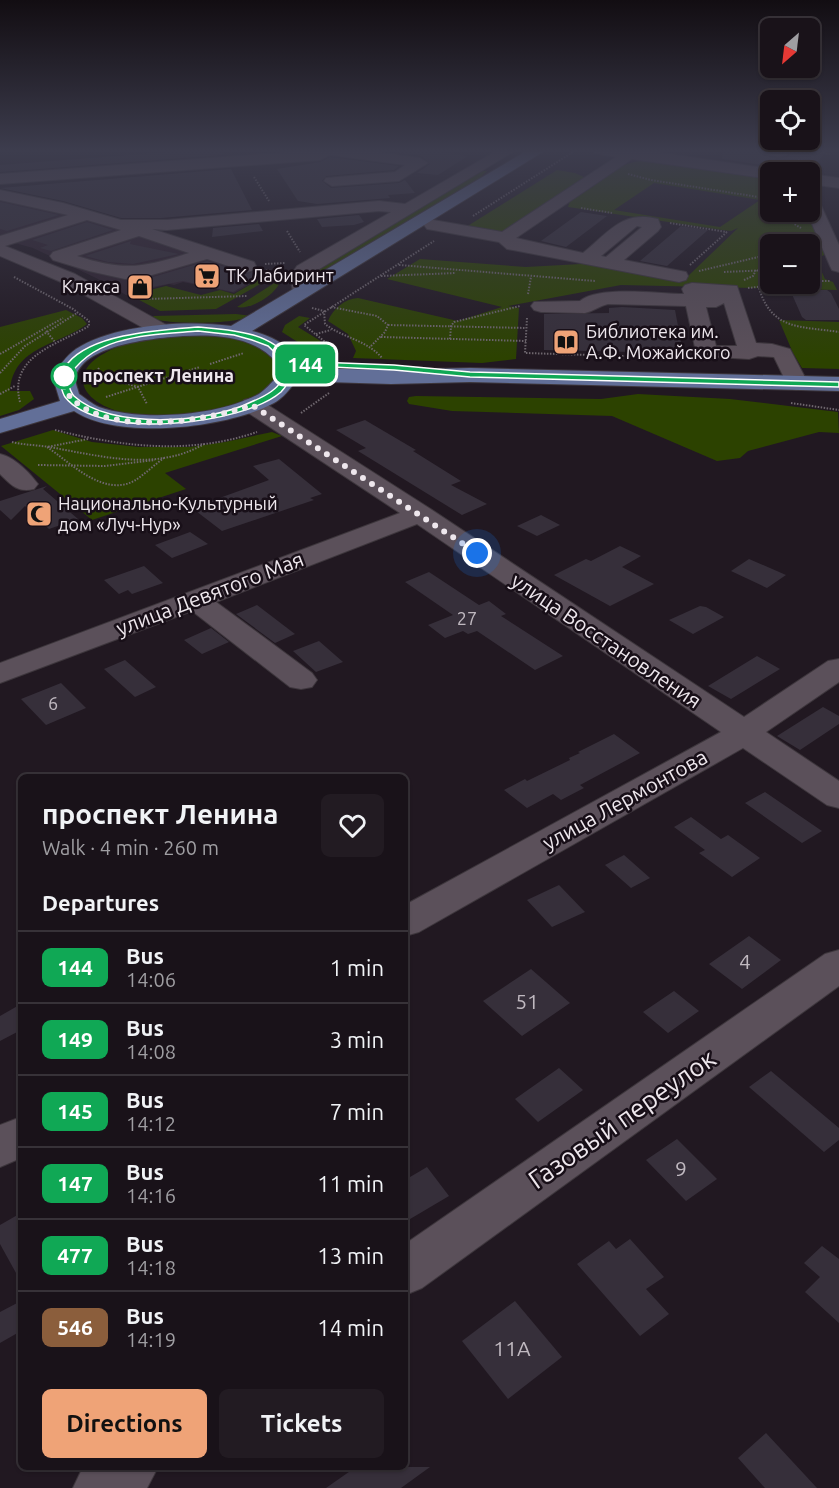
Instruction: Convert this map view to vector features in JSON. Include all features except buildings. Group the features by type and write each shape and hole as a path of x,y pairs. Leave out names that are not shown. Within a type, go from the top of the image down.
{"main road":[{"path":"234,333 306,300 431,219"},
{"path":"252,345 442,219"},
{"path":"198,329 234,333 252,345 271,345 282,353 288,369 284,384 276,392 252,405 203,418 148,422 100,414 87,402 64,388 63,380 72,363 94,349 142,334 198,329"},
{"path":"288,369 391,377 470,375 839,384"},
{"path":"6,461 87,402"}],"street":[{"path":"5,237 70,219"},
{"path":"101,219 247,266"},
{"path":"5,237 36,244 113,223 167,225 229,219"},
{"path":"306,300 299,277 304,270 389,219"},
{"path":"505,238 533,219"},
{"path":"588,258 632,222 639,220 652,223 652,227 611,262"},
{"path":"820,222 839,266"},
{"path":"433,225 505,238 513,244 687,274"},
{"path":"137,231 59,256 88,267 130,273 170,265 206,253"},
{"path":"68,278 173,242"},
{"path":"0,250 68,278 163,331"},
{"path":"3,265 38,276 142,334"},
{"path":"692,289 730,290 749,354 707,352 694,300 692,289"},
{"path":"534,302 585,307 592,301 608,298 694,300"},
{"path":"748,349 783,353 797,383"},
{"name":"улица Восстановления","path":"252,405 420,514 741,733 839,797"},
{"name":"улица Девятого Мая","path":"0,674 420,514"},
{"path":"196,600 301,680"},
{"name":"улица Лермонтова","path":"408,920 741,733 839,668"},
{"name":"Газовый переулок","path":"408,1270 839,965"},
{"path":"0,1147 18,1138"},
{"path":"101,1488 126,1470"}],"path":[{"path":"345,359 335,359 329,345 304,325 468,219"},
{"path":"660,221 726,232 687,274"},
{"path":"687,274 760,257"},
{"path":"247,266 294,262"},
{"path":"398,264 466,272 601,282"},
{"path":"3,265 89,321 89,326 55,342 26,364 20,372 16,386 17,397 21,405"},
{"path":"381,276 466,272"},
{"path":"531,277 534,302 528,307 525,353 688,358 708,356 707,352"},
{"path":"820,281 839,282"},
{"path":"761,294 767,313 773,318 797,326 839,332"},
{"path":"137,299 247,296"},
{"path":"306,300 324,311"},
{"path":"331,307 377,316 388,325 526,328"},
{"path":"0,354 73,313 73,309"},
{"path":"324,311 325,324 331,330 370,347 383,357 382,359 388,360"},
{"path":"0,373 19,352 46,331 77,313"},
{"path":"370,347 381,337 388,325"},
{"path":"450,339 451,326"},
{"path":"315,334 331,330"},
{"path":"46,331 55,342"},
{"path":"381,337 526,341"},
{"path":"210,364 252,345"},
{"path":"95,374 103,363"},
{"path":"87,402 200,367"},
{"path":"0,394 16,386"},
{"path":"6,461 47,447 90,439"},
{"path":"6,461 128,465 188,453 204,444"},
{"path":"47,447 112,457 165,458"},
{"path":"47,447 99,482 113,487 133,481 165,458"}],"shaded area":[{"path":"0,219 90,219 243,266 272,272 234,293 183,282 126,295 33,248 0,239"}],"green space":[{"path":"399,219 412,219 339,263 306,278 309,272"},
{"path":"478,219 524,219 502,234 466,227"},
{"path":"651,219 673,219 720,227 731,219 811,222 818,234 760,234 760,288 621,285 508,306 519,308 516,359 482,363 353,358 356,351 348,334 328,321 340,305 358,298 458,321 502,307 387,279 420,259 526,267 599,263 686,278 738,228 731,231"},
{"path":"820,238 828,253 820,257"},
{"path":"820,268 825,279 833,282 837,290 820,290"},
{"path":"270,273 278,274 216,309 160,311 130,295 166,286 201,295 220,290 234,294"},
{"path":"276,282 279,284 276,289 261,301 237,307"},
{"path":"66,310 82,318 87,324 40,348 20,364 13,376 10,391 30,391 34,399 19,410 0,416 0,327"},
{"path":"236,314 252,316 232,321 189,323 164,321 155,319 153,316"},
{"path":"299,316 310,318 298,327 327,347 332,358 329,362 313,357 304,346 282,332 285,325"},
{"path":"779,320 839,322 839,369 802,368"},
{"path":"187,334 236,337 277,355 281,382 241,406 169,416 132,414 115,410 101,404 84,387 83,378 87,367 98,357 115,348 142,340"},
{"path":"638,394 730,399 838,412 839,433 819,432 748,451 740,458 717,461 612,416 452,411 409,404 407,401 409,397 416,396 601,399"},
{"path":"53,430 92,442 139,447 190,447 272,432 282,436 165,473 186,489 92,520 1,446"}],"bus line":[{"name":"144","path":"289,367 284,384 265,399 234,412 214,417 170,422 142,422 114,418 87,409 68,396 63,380 72,363 108,343 142,334 198,329 217,330 255,338 282,353 288,363 394,368 470,375 839,384"}],"place":[{"name":"ТК Лабиринт","path":"207,276"},
{"name":"Клякса","path":"140,287"},
{"name":"Библиотека им. А.Ф. Можайского","path":"566,342"},
{"name":"проспект Ленина","path":"64,376"},
{"name":"Национально-Культурный дом «Луч-Нур»","path":"39,514"}],"route":[{"path":"64,376 64,388 68,396 87,409 114,418 142,422 192,420 234,412 252,405 477,553"}]}
